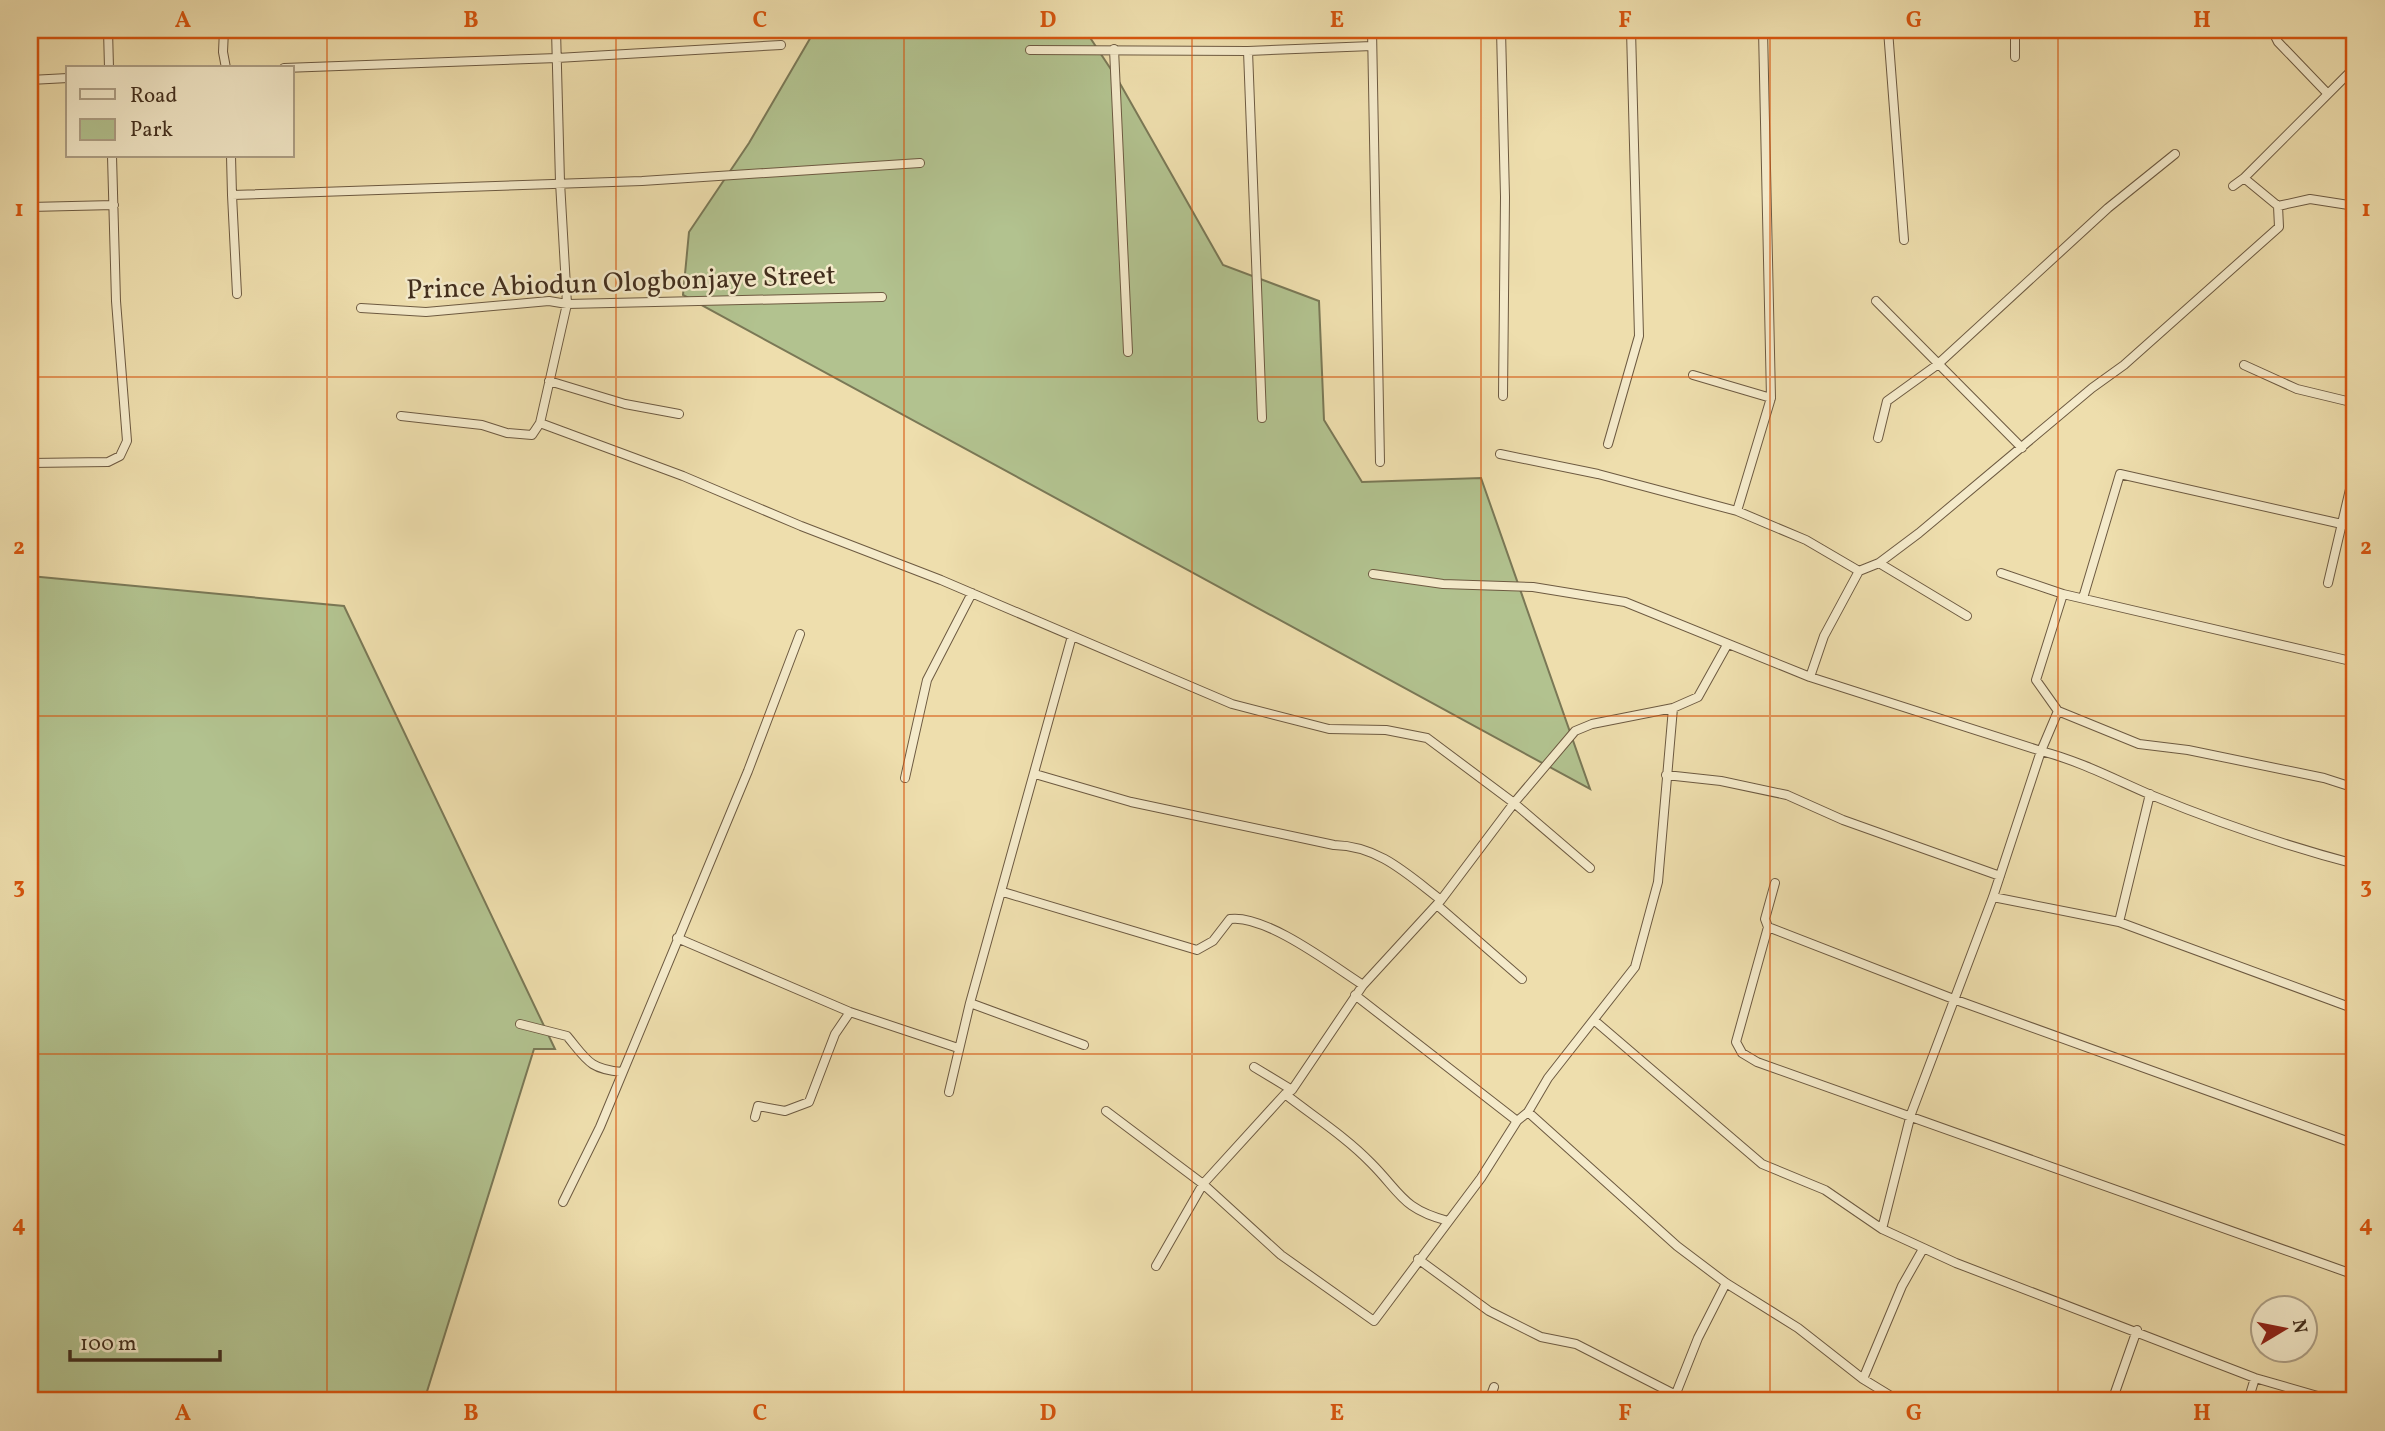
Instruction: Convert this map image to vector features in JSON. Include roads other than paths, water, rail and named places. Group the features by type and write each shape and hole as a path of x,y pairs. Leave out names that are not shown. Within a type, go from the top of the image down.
{"street":[{"path":"108,30 109,66"},
{"path":"224,30 226,66"},
{"path":"401,416 482,425 507,433 532,435 540,423 567,304 559,182 556,30"},
{"path":"1372,30 1380,462"},
{"path":"1502,30 1505,197 1503,396"},
{"path":"1608,444 1639,336 1631,30"},
{"path":"1737,511 1772,398 1763,30"},
{"path":"1888,30 1904,240"},
{"path":"2014,30 2015,57"},
{"path":"2272,30 2278,42 2327,93"},
{"path":"294,68 557,58 781,45"},
{"path":"1030,50 1248,51 1372,46"},
{"path":"1114,50 1128,352"},
{"path":"1248,51 1262,418"},
{"path":"2233,186 2355,66"},
{"path":"30,80 66,78"},
{"path":"1878,438 1887,401 1937,365 2118,200 2175,154"},
{"path":"30,463 108,462 120,456 127,441 116,301 112,158"},
{"path":"231,158 237,294"},
{"path":"232,195 642,181 920,163"},
{"path":"1810,677 1824,636 1859,571 1879,563 2092,388 2124,365 2252,254 2279,227 2278,206 2244,178"},
{"path":"2278,206 2310,199 2355,206"},
{"path":"30,207 114,205"},
{"name":"Prince Abiodun Ologbonjaye Street","path":"361,308 426,312 549,301 567,304 882,297"},
{"path":"1876,301 2022,448"},
{"path":"2244,365 2297,389 2355,403"},
{"path":"1693,374 1772,398"},
{"path":"549,381 625,404 679,414"},
{"path":"540,423 683,475 800,526 972,593 1232,704 1329,729 1386,730 1427,738 1514,803 1590,867"},
{"path":"1500,454 1598,474 1737,511 1806,540 1859,571"},
{"path":"2328,583 2355,468"},
{"path":"2083,598 2120,474 2355,527"},
{"path":"1879,563 1967,617"},
{"path":"2001,573 2063,594 2355,662"},
{"path":"1373,574 1443,584 1533,587 1625,602 1810,677 2076,760 2150,794 2243,829 2355,864"},
{"path":"905,778 927,680 972,593"},
{"path":"2063,594 2036,680 2057,711 2139,744 2296,772 2355,788"},
{"path":"563,1202 622,1072 748,771 800,634"},
{"path":"949,1092 970,1003 1072,636"},
{"path":"1156,1266 1203,1184 1288,1092 1363,985 1439,903 1514,803 1582,727 1672,708 1698,697 1727,645"},
{"path":"1107,1111 1203,1184 1281,1255 1374,1321 1481,1178 1517,1121 1528,1112 1548,1078 1595,1021 1634,967 1658,882 1672,708"},
{"path":"1882,1229 1911,1114 1945,1022 1956,1000 2057,711"},
{"path":"1035,775 1131,803 1334,845 1354,845 1383,855 1522,979"},
{"path":"1666,775 1721,780 1787,795 1843,820 2000,876"},
{"path":"2119,922 2150,794"},
{"path":"1775,883 1765,919 1768,927 1736,1042 1742,1052 1757,1062 1911,1114 2355,1275"},
{"path":"1003,892 1197,950 1213,941 1230,919 1240,918 1294,940 1363,985"},
{"path":"1993,897 2119,922 2355,1009"},
{"path":"1768,927 1956,1000 2355,1144"},
{"path":"677,938 850,1012 958,1048"},
{"path":"1356,995 1517,1121"},
{"path":"970,1003 1084,1045"},
{"path":"755,1117 758,1106 785,1111 809,1102 835,1034 850,1012"},
{"path":"1595,1021 1762,1164 1825,1190 1882,1229 1923,1249 2255,1378 2335,1401"},
{"path":"520,1024 567,1036 579,1055 590,1064 600,1070 622,1072"},
{"path":"1254,1067 1288,1092 1371,1163 1406,1204 1425,1215 1448,1221"},
{"path":"1528,1112 1677,1246 1726,1283 1798,1328 1863,1379 1899,1401"},
{"path":"1863,1379 1902,1286 1923,1249"},
{"path":"1418,1259 1489,1311 1541,1337 1576,1344 1675,1398 1698,1338 1726,1283"},
{"path":"2112,1401 2137,1330"},
{"path":"2248,1401 2255,1378"},
{"path":"1489,1401 1494,1387"}]}
